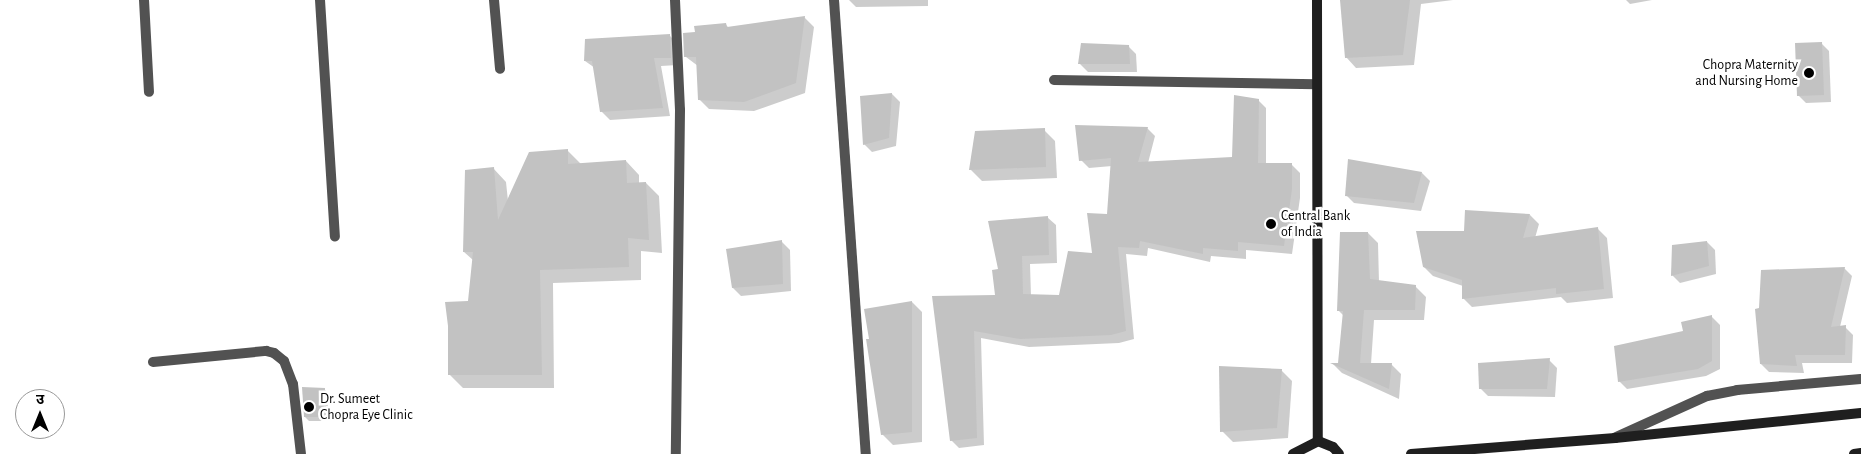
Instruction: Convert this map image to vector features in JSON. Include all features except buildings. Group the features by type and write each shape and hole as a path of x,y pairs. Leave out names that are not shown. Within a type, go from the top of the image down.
{"street":[{"path":"144,0 149,92"},
{"path":"320,0 335,237"},
{"path":"494,0 500,69"},
{"path":"675,0 680,110 676,454"},
{"path":"834,0 866,454"},
{"path":"1316,0 1318,84 1318,441"},
{"path":"1054,80 1318,84"},
{"path":"153,362 266,351 274,353 284,361 293,384 301,454"},
{"path":"1615,438 1707,396 1737,390 1861,378"},
{"path":"1411,454 1615,438 1861,413"},
{"path":"1293,454 1318,441 1333,447 1339,454"},
{"path":"1854,454 1861,453"}],"place":[{"name":"Chopra Maternity and Nursing Home","path":"1809,73"},
{"name":"Central Bank of India","path":"1271,224"},
{"name":"Dr. Sumeet Chopra Eye Clinic","path":"309,407"}]}
